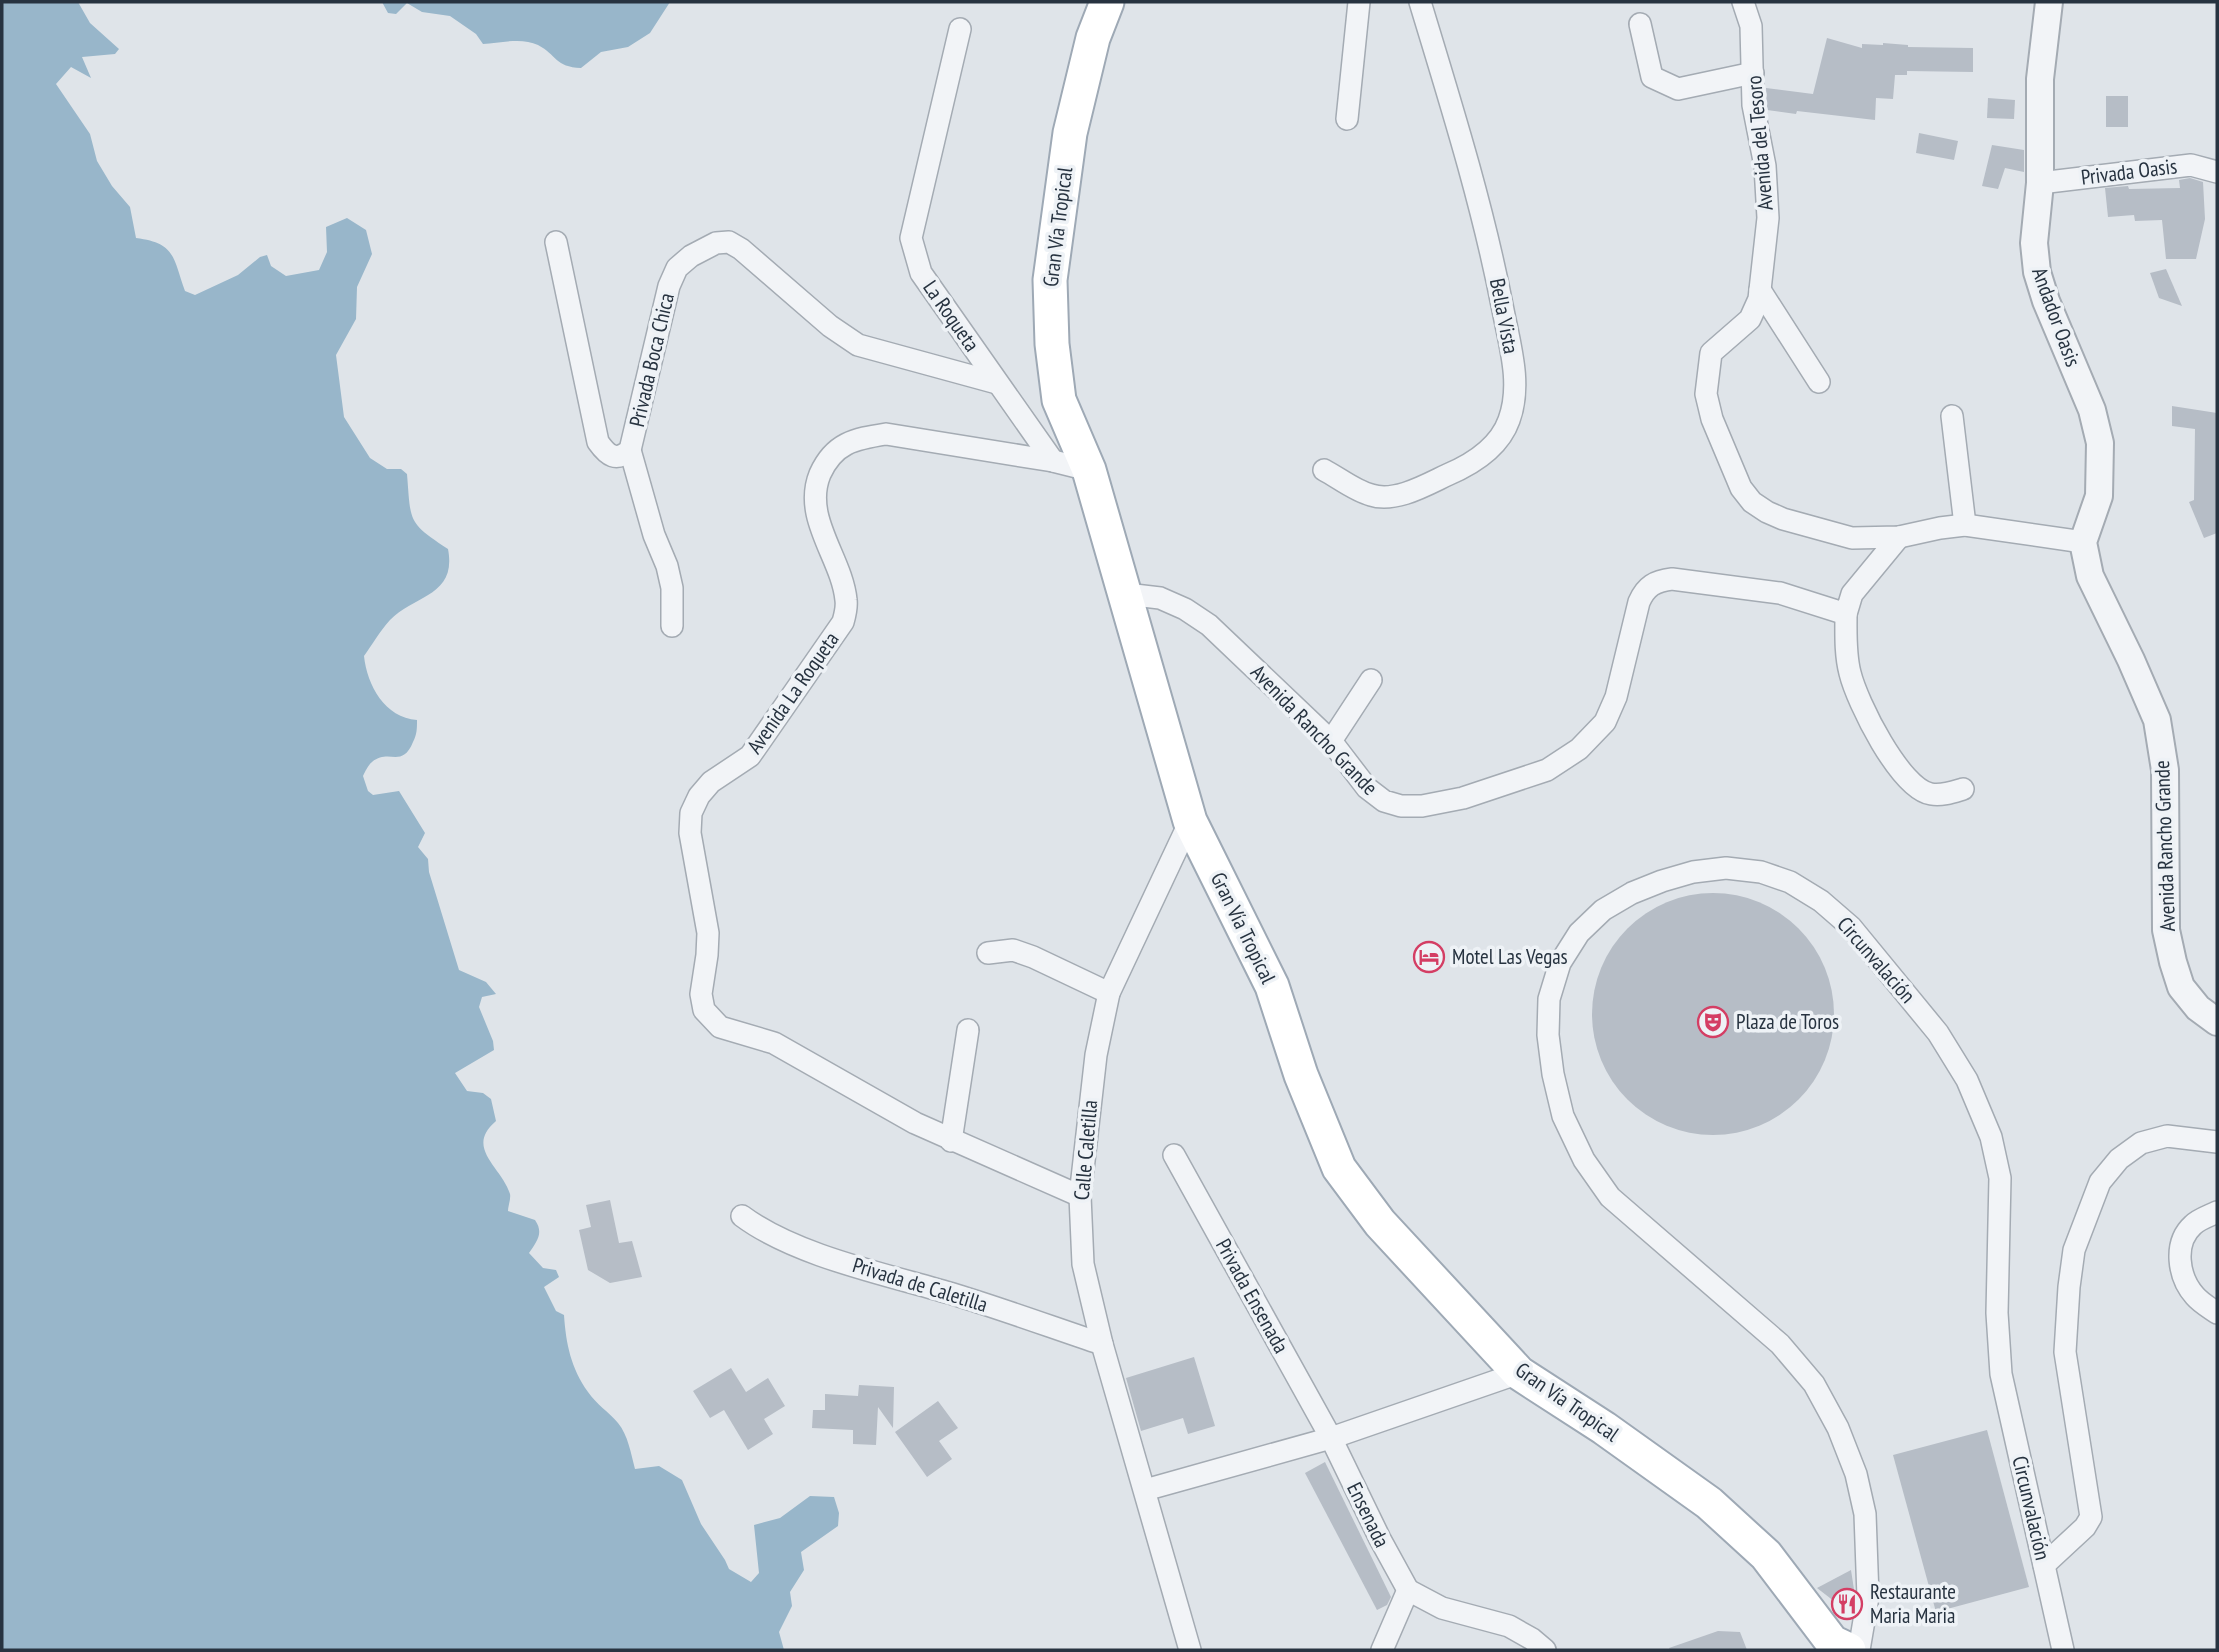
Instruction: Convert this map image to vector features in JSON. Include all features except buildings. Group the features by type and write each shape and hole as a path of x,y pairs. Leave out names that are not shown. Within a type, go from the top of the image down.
{"main road":[{"name":"Gran Vía Tropical","path":"1107,2 1093,38 1070,133 1050,280 1052,344 1059,400 1089,470 1190,821 1272,986 1301,1075 1339,1168 1380,1223 1519,1373 1604,1428 1709,1503 1766,1555 1832,1642 1849,1650"}],"street":[{"path":"1347,119 1360,2"},
{"name":"Bella Vista","path":"1324,470 1373,496 1397,495 1476,461 1493,446 1508,422 1515,398 1515,368 1497,277 1475,186 1420,2"},
{"name":"Avenida del Tesoro","path":"1743,2 1751,26 1756,124 1765,166 1768,218 1759,299 1749,318 1711,354 1706,394 1712,419 1741,488 1752,502 1783,519 1852,538 1899,537 1965,525 2083,542"},
{"name":"Andador Oasis","path":"2049,2 2040,79 2040,183 2034,243 2037,272 2046,301 2092,410 2100,443 2099,496 2083,542"},
{"path":"1640,24 1652,77 1678,89 1753,73"},
{"name":"La Roqueta","path":"960,29 911,238 921,273 1053,461"},
{"name":"Privada Oasis","path":"2040,183 2191,165 2217,172"},
{"name":"Privada Boca Chica","path":"556,242 598,442 606,453 615,457 623,457 631,450 669,286 677,268 691,256 716,243 729,242 741,250 830,326 858,345 997,383"},
{"path":"1760,290 1819,382"},
{"path":"1952,416 1965,525"},
{"name":"Avenida La Roqueta","path":"1080,1196 915,1123 774,1043 720,1027 704,1010 701,994 708,933 690,833 691,813 699,796 711,782 750,756 843,622 847,604 844,590 822,534 816,506 817,482 826,461 838,448 859,438 886,434 1053,461 1089,470"},
{"path":"631,450 654,535 667,566 672,588 672,626"},
{"path":"1899,537 1852,594 1846,614 1850,673 1867,718 1886,752 1912,783 1922,791 1932,794 1963,789"},
{"name":"Avenida Rancho Grande","path":"2083,542 2090,576 2157,720 2165,770 2166,930 2173,962 2180,987 2198,1008 2217,1022"},
{"name":"Avenida Rancho Grande","path":"1126,594 1160,598 1185,608 1209,625 1331,741 1367,788 1384,801 1401,806 1422,806 1463,798 1547,770 1579,749 1605,722 1616,697 1639,602 1644,590 1659,580 1672,579 1780,593 1846,614"},
{"path":"1331,741 1371,680"},
{"name":"Calle Caletilla","path":"1190,821 1109,993 1096,1055 1080,1196 1083,1264 1102,1344 1190,1650"},
{"name":"Circunvalación","path":"1858,1650 1868,1597 1865,1514 1856,1474 1838,1428 1814,1384 1780,1344 1610,1196 1584,1160 1563,1116 1553,1074 1548,1035 1549,999 1560,963 1578,933 1603,910 1652,885 1693,872 1726,868 1760,872 1790,881 1821,901 1851,927 1938,1032 1967,1080 1991,1137 2000,1178 1997,1313 2001,1374 2063,1650"},
{"path":"988,953 1013,950 1109,993"},
{"path":"951,1140 968,1030"},
{"path":"2044,1565 2085,1527 2091,1517 2065,1352 2074,1250 2100,1182 2119,1159 2141,1143 2167,1136 2217,1142"},
{"name":"Privada Ensenada","path":"1174,1155 1331,1438"},
{"path":"2217,1212 2194,1223 2183,1236 2179,1252 2182,1274 2195,1296 2217,1313"},
{"name":"Privada de Caletilla","path":"742,1216 762,1231 841,1262 958,1296 1102,1344"},
{"path":"1145,1490 1331,1438 1519,1373"},
{"name":"Ensenada","path":"1331,1438 1408,1590"},
{"path":"1382,1650 1408,1590 1442,1608 1509,1626 1545,1650"}],"water":[{"path":"2,2 78,2 90,23 119,49 115,54 82,57 91,78 71,67 56,84 90,134 97,161 112,186 130,207 136,238 149,240 166,248 175,261 185,291 195,295 238,275 260,257 267,255 271,266 286,276 319,270 327,252 326,227 347,218 366,230 372,254 357,287 356,319 336,355 344,417 370,458 387,469 401,469 407,474 409,502 414,519 425,533 448,549 449,565 440,586 390,620 364,656 369,678 387,707 406,718 417,720 417,723 414,739 404,755 378,758 371,763 363,776 368,791 373,795 399,791 425,833 418,847 428,859 429,872 459,970 486,982 496,994 482,997 479,1007 494,1050 455,1073 467,1091 483,1093 491,1099 496,1121 487,1131 484,1149 510,1194 508,1211 535,1220 538,1225 538,1237 529,1253 543,1268 556,1270 559,1277 544,1287 556,1311 564,1315 573,1365 591,1396 624,1433 635,1469 659,1466 682,1480 701,1524 729,1569 751,1582 759,1573 754,1525 780,1518 810,1496 834,1497 839,1513 838,1526 801,1552 804,1570 790,1592 792,1606 779,1632 784,1650 2,1650"},
{"path":"382,2 670,2 650,33 628,47 601,52 581,68 561,63 532,43 518,41 483,44 476,34 450,16 422,12 407,3 396,14 388,13"}],"place":[{"name":"Motel Las Vegas","path":"1429,957"},
{"name":"Plaza de Toros","path":"1713,1022"},
{"name":"Restaurante Maria Maria","path":"1847,1604"}]}
